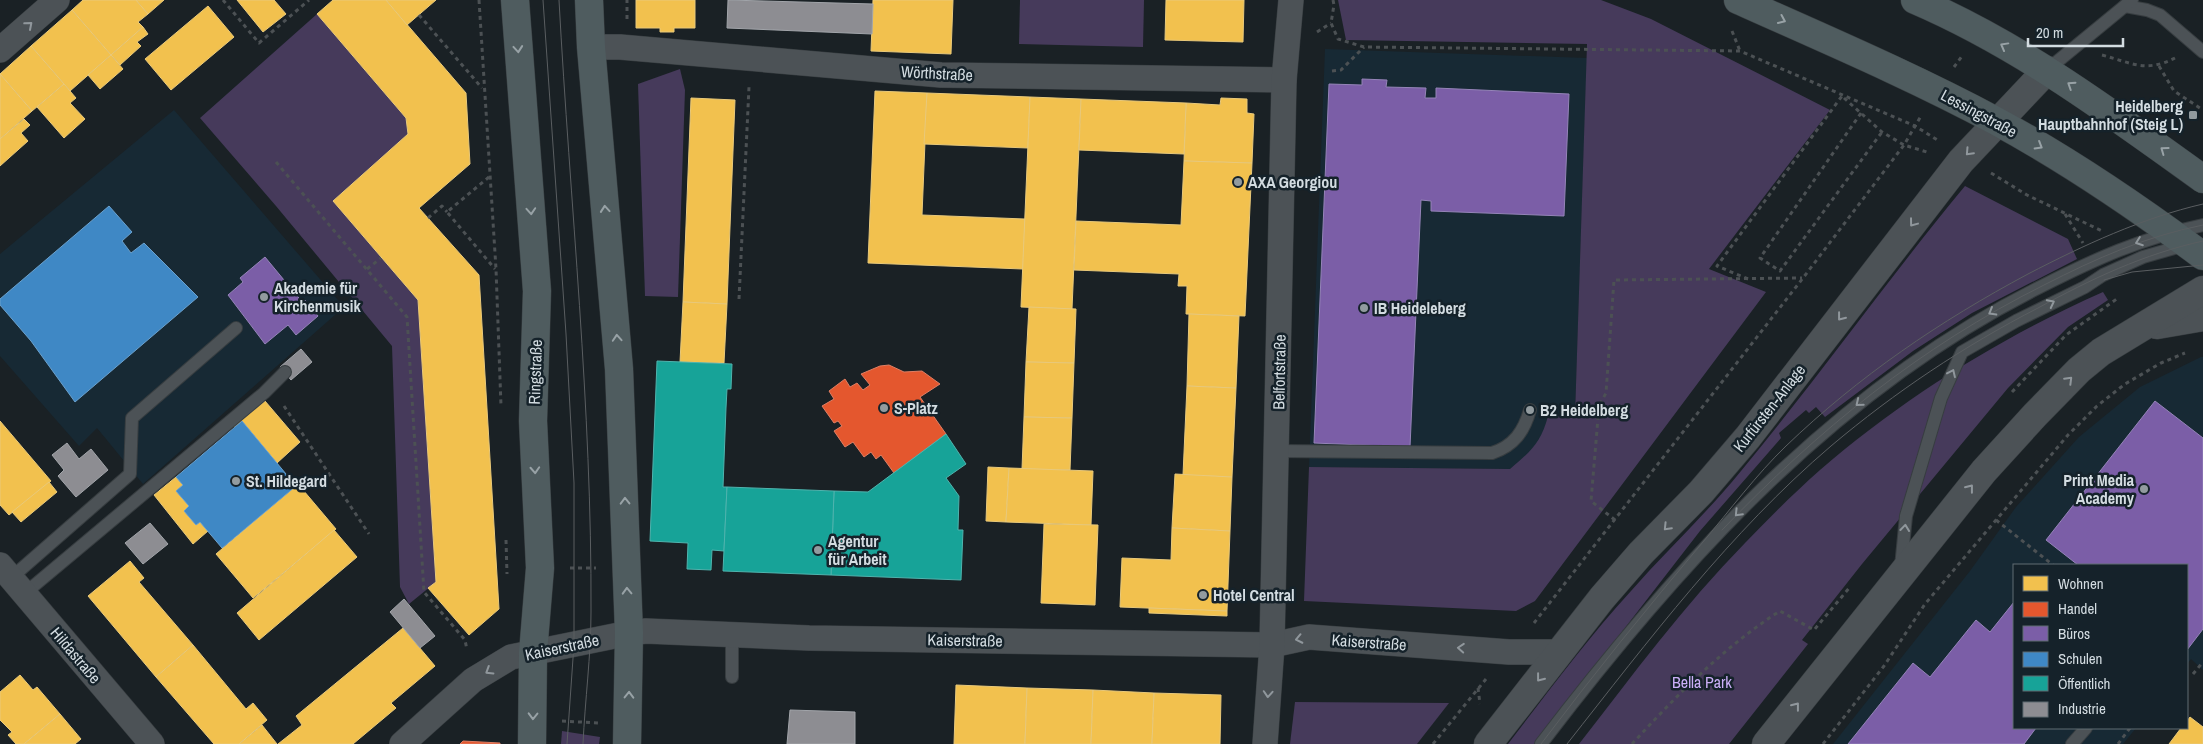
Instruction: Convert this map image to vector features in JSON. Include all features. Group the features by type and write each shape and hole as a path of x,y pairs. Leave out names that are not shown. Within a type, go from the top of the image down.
{"main road":[{"name":"Ringstraße","path":"515,0 536,291 533,421 540,568 533,653 532,742"},
{"path":"589,0 591,47 619,369 626,549 628,734"},
{"name":"Lessingstraße","path":"1738,0 1908,76 1997,122 2188,237"},
{"path":"1915,0 2047,70 2096,101 2203,178"},
{"name":"Kurfürsten-Anlage","path":"1488,744 1602,598 1641,553 1701,492 1748,437 1942,184 1997,122 2047,70"},
{"path":"1766,744 1984,470 2035,415 2086,364 2101,352 2203,290"},
{"path":"2136,329 2203,317"}],"street":[{"path":"0,50 57,0"},
{"name":"Belfortstraße","path":"1264,744 1272,645 1278,451 1284,80 1292,0"},
{"name":"Wörthstraße","path":"591,47 620,47 941,75 1284,80"},
{"name":"Hildastraße","path":"12,579 152,744"},
{"name":"Kaiserstraße","path":"402,744 473,680 511,657 646,631 809,638 1272,645 1309,637 1510,652 1560,652"}],"lane":[{"path":"2047,70 2128,3 2160,15 2203,52"},
{"path":"1900,576 1906,516 1941,398 1962,352 2016,321 2085,287 2103,275 2188,237"},
{"path":"1541,744 1631,630 1685,568 1756,494 1846,414 1930,350 1998,308 2094,260 2148,238 2188,237"},
{"path":"2136,329 2203,306"},
{"path":"12,579 130,474 132,418 236,328"},
{"path":"12,579 271,387 285,372"},
{"path":"1278,451 1492,453 1501,450 1518,436 1526,425 1530,410"},
{"path":"732,634 732,677"},
{"path":"2072,744 2085,729"}],"path":[{"path":"223,0 260,43 309,0"},
{"path":"479,0 483,89 496,269 501,415"},
{"path":"1333,0 1331,22 1338,39 1364,47 1740,52 1915,126"},
{"path":"418,15 483,89"},
{"path":"1332,71 1342,70 1364,47"},
{"path":"2179,55 2159,66 2174,91 2203,110"},
{"path":"739,299 750,59"},
{"path":"1510,652 1615,520 1904,145 1882,132 1842,96"},
{"path":"1750,280 1718,266 1842,96"},
{"path":"1860,114 1760,258 1780,271 1882,132"},
{"path":"276,162 407,317 424,592 466,640 473,680"},
{"path":"1992,174 2065,214"},
{"path":"447,212 489,176"},
{"path":"428,218 442,206 496,269"},
{"path":"367,270 381,258"},
{"path":"1615,520 1590,502 1599,406 1606,393 1614,280 1803,278"},
{"path":"2006,399 2046,353 2066,335 2118,298"},
{"path":"1823,744 1884,666 1925,604 2068,435 2097,406 2125,384 2160,363 2190,351"},
{"path":"271,387 369,534"},
{"path":"1996,520 2052,564"},
{"path":"506,532 507,580"},
{"path":"507,570 605,568 605,550 626,549"},
{"path":"1632,744 1652,722 1717,660 1768,618 1780,611 1814,630 1851,586"},
{"path":"2193,674 2203,662"},
{"path":"1433,744 1478,687"},
{"path":"532,742 555,739 557,720 628,734"},
{"path":"2118,744 2129,729"}],"shaded area":[{"path":"1325,49 1587,58 1575,417 1548,416 1543,435 1533,450 1510,469 1309,467"},
{"path":"174,110 344,307 143,484 97,428 79,446 0,356 0,254"},
{"path":"2203,357 2203,670 2191,659 2188,663 2188,564 2013,564 2013,729 2135,729 2123,744 1833,744 1970,571 2016,507 2079,437 2140,387"}],"green space":[{"path":"1020,0 1144,0 1143,47 1019,44"},
{"path":"1338,0 1601,0 1651,19 1830,110 1709,269 1766,292 1535,601 1516,611 1304,601 1309,467 1510,469 1534,446 1542,433 1548,416 1575,416 1587,44 1346,40"},
{"path":"317,14 406,118 408,134 333,201 418,300 436,582 409,604 400,587 392,346 200,118"},
{"path":"680,69 685,90 678,297 645,296 638,84"},
{"path":"1965,186 2068,239 2077,259 1972,313 1913,351 1825,417 1816,407 1809,413 1806,410 1779,433 1781,438 1700,531 1535,744 1508,744 1615,609 1715,502 1741,471"},
{"name":"Bella Park","path":"2103,292 2108,300 2068,327 2008,388 1862,564 1802,640 1808,644 1729,744 1579,744 1659,641 1701,591 1763,524 1820,470 1885,418 1955,370 2028,328"},
{"path":"1295,702 1449,703 1417,744 1290,744"},
{"path":"562,731 600,737 599,744 561,744"}],"building: Wohnen":[{"path":"83,0 136,0 148,14 138,22 143,27 111,55 72,10"},
{"path":"136,0 164,0 148,14"},
{"path":"237,0 274,0 286,14 263,32"},
{"path":"333,0 386,0 466,93 470,164 419,208 479,275 499,609 469,635 428,588 436,582 418,300 333,201 408,134 406,118 317,14"},
{"path":"386,0 436,0 407,25"},
{"path":"636,0 695,0 695,28 674,28 674,32 660,32 660,28 636,28"},
{"path":"873,0 953,0 951,54 871,51"},
{"path":"1166,0 1244,0 1243,42 1165,40"},
{"path":"208,6 234,37 171,90 145,59"},
{"path":"72,10 111,55 70,91 31,46"},
{"path":"143,27 148,34 137,42 141,46 120,65 111,55"},
{"path":"31,46 64,84 32,111 0,74"},
{"path":"111,55 123,69 100,89 88,75"},
{"path":"0,74 32,111 0,139"},
{"path":"64,84 76,98 70,103 85,119 64,138 37,107"},
{"path":"875,91 927,93 922,215 1025,219 1023,269 868,263"},
{"path":"927,93 1030,97 1028,148 924,144"},
{"path":"1030,97 1081,99 1072,309 1021,307"},
{"path":"691,98 735,100 727,304 683,302"},
{"path":"1221,98 1247,99 1247,113 1254,114 1252,163 1184,161 1186,103 1220,105"},
{"path":"1081,99 1186,103 1184,154 1079,150"},
{"path":"24,119 30,125 21,133 28,141 0,166 0,139"},
{"path":"1184,161 1252,163 1245,316 1186,314 1187,286 1178,286 1179,274 1074,270 1076,221 1181,225"},
{"path":"683,302 727,304 724,363 680,362"},
{"path":"1029,307 1076,309 1074,363 1026,362"},
{"path":"1189,314 1239,316 1236,388 1187,386"},
{"path":"1026,362 1074,363 1072,418 1024,417"},
{"path":"1187,386 1236,388 1232,477 1183,475"},
{"path":"265,401 300,442 277,463 242,421 234,426"},
{"path":"1024,417 1072,418 1070,470 1022,469"},
{"path":"0,421 51,481 9,515 0,505"},
{"path":"988,467 1009,468 1006,522 986,521"},
{"path":"1009,468 1093,471 1091,525 1006,522"},
{"path":"1175,474 1232,477 1230,531 1172,528"},
{"path":"176,477 183,485 176,491 189,506 184,511 196,525 200,522 208,531 193,544 154,495"},
{"path":"49,482 57,492 21,522 12,512"},
{"path":"298,484 336,529 253,598 216,554"},
{"path":"1044,524 1098,525 1095,605 1041,603"},
{"path":"1172,528 1230,531 1227,611 1120,607 1122,558 1171,560"},
{"path":"334,530 357,557 259,640 237,613"},
{"path":"130,561 144,578 139,582 193,645 156,677 88,596"},
{"path":"1149,608 1227,611 1227,616 1149,613"},
{"path":"403,628 435,666 391,703 396,708 353,744 278,744 302,725 296,716"},
{"path":"193,645 246,709 253,703 267,720 239,744 214,744 156,677"},
{"path":"20,675 33,690 37,687 60,714 24,744 16,744 8,735 12,732 0,720 0,692"},
{"path":"956,685 1027,688 1025,744 954,744"},
{"path":"1027,688 1093,690 1091,744 1025,744"},
{"path":"1093,690 1154,693 1152,744 1091,744"},
{"path":"1154,693 1221,695 1220,744 1152,744"},
{"path":"60,714 81,739 75,744 24,744"},
{"path":"2190,717 2203,727 2203,744 2169,744 2180,729 2188,729 2188,720"},
{"path":"262,725 277,744 239,744"}],"building: Handel":[{"path":"889,365 904,372 922,371 940,384 920,397 946,434 894,473 881,455 876,459 871,452 864,457 853,442 845,447 834,431 842,426 838,421 834,423 822,406 834,399 829,391 845,379 850,387 857,383 863,390 870,385 861,374 880,366"},
{"path":"463,741 500,743 500,744 460,744"}],"building: Büros":[{"path":"1362,79 1387,80 1386,87 1426,88 1425,98 1436,98 1436,88 1569,94 1564,216 1431,211 1431,201 1421,200 1410,447 1314,443 1329,84 1362,85"},
{"name":"Akademie für Kirchenmusik","path":"265,257 303,303 305,300 318,316 296,335 288,325 265,344 228,295 243,282 240,278"},
{"name":"Print Media Academy","path":"2155,401 2203,438 2203,629 2188,649 2188,564 2077,564 2046,540"},
{"path":"2013,603 2013,729 2035,729 2024,744 1848,744 1913,663 1930,677 1976,620 1990,632"}],"building: Schulen":[{"path":"109,206 132,232 122,241 131,253 144,243 198,297 75,402 31,341 0,305 0,299"},
{"name":"St. Hildegard","path":"242,421 296,486 222,548 200,522 196,525 184,511 189,506 176,491 183,485 176,477"}],"building: Öffentlich":[{"path":"657,361 732,364 731,389 727,389 726,408 723,487 727,487 724,551 712,550 711,570 687,569 688,543 650,541"},
{"path":"946,434 966,464 946,478 959,496 958,530 963,530 961,580 831,575 834,491 868,492"},
{"path":"727,487 834,491 831,575 723,571"}],"building: Industrie":[{"path":"728,0 873,4 872,34 727,28"},
{"path":"301,349 312,362 291,380 280,367"},
{"path":"67,443 79,459 91,449 108,470 76,497 58,476 64,470 52,455"},
{"path":"150,523 168,544 143,564 125,543"},
{"path":"404,599 435,636 420,648 390,612"},
{"path":"790,710 855,712 855,744 787,744"}],"tram line":[{"path":"543,0 566,334 574,483 574,644 567,744"},
{"path":"559,0 580,306 588,459 591,629 583,744"},
{"path":"1541,744 1620,642 1754,481 1786,446 1842,396 1901,351 1963,311 2028,274 2114,233 2158,217 2203,204"},
{"path":"1722,530 1758,493 1833,425 1913,363 1955,335 1998,309 2102,257 2141,242 2203,225"},
{"path":"1567,744 1660,627 1725,551 1794,479 1855,426 1957,354 2058,297 2118,268 2181,246 2203,241"},
{"path":"2104,280 2132,272 2203,265"}],"place":[{"name":"Heidelberg Hauptbahnhof (Steig L)","path":"2193,115"},
{"name":"AXA Georgiou","path":"1238,182"},
{"name":"Akademie für Kirchenmusik","path":"264,297"},
{"name":"IB Heideleberg","path":"1364,308"},
{"name":"S-Platz","path":"884,408"},
{"name":"B2 Heidelberg","path":"1530,410"},
{"name":"St. Hildegard","path":"236,481"},
{"name":"Print Media Academy","path":"2144,489"},
{"name":"Agentur für Arbeit","path":"818,550"},
{"name":"Hotel Central","path":"1203,595"}]}
